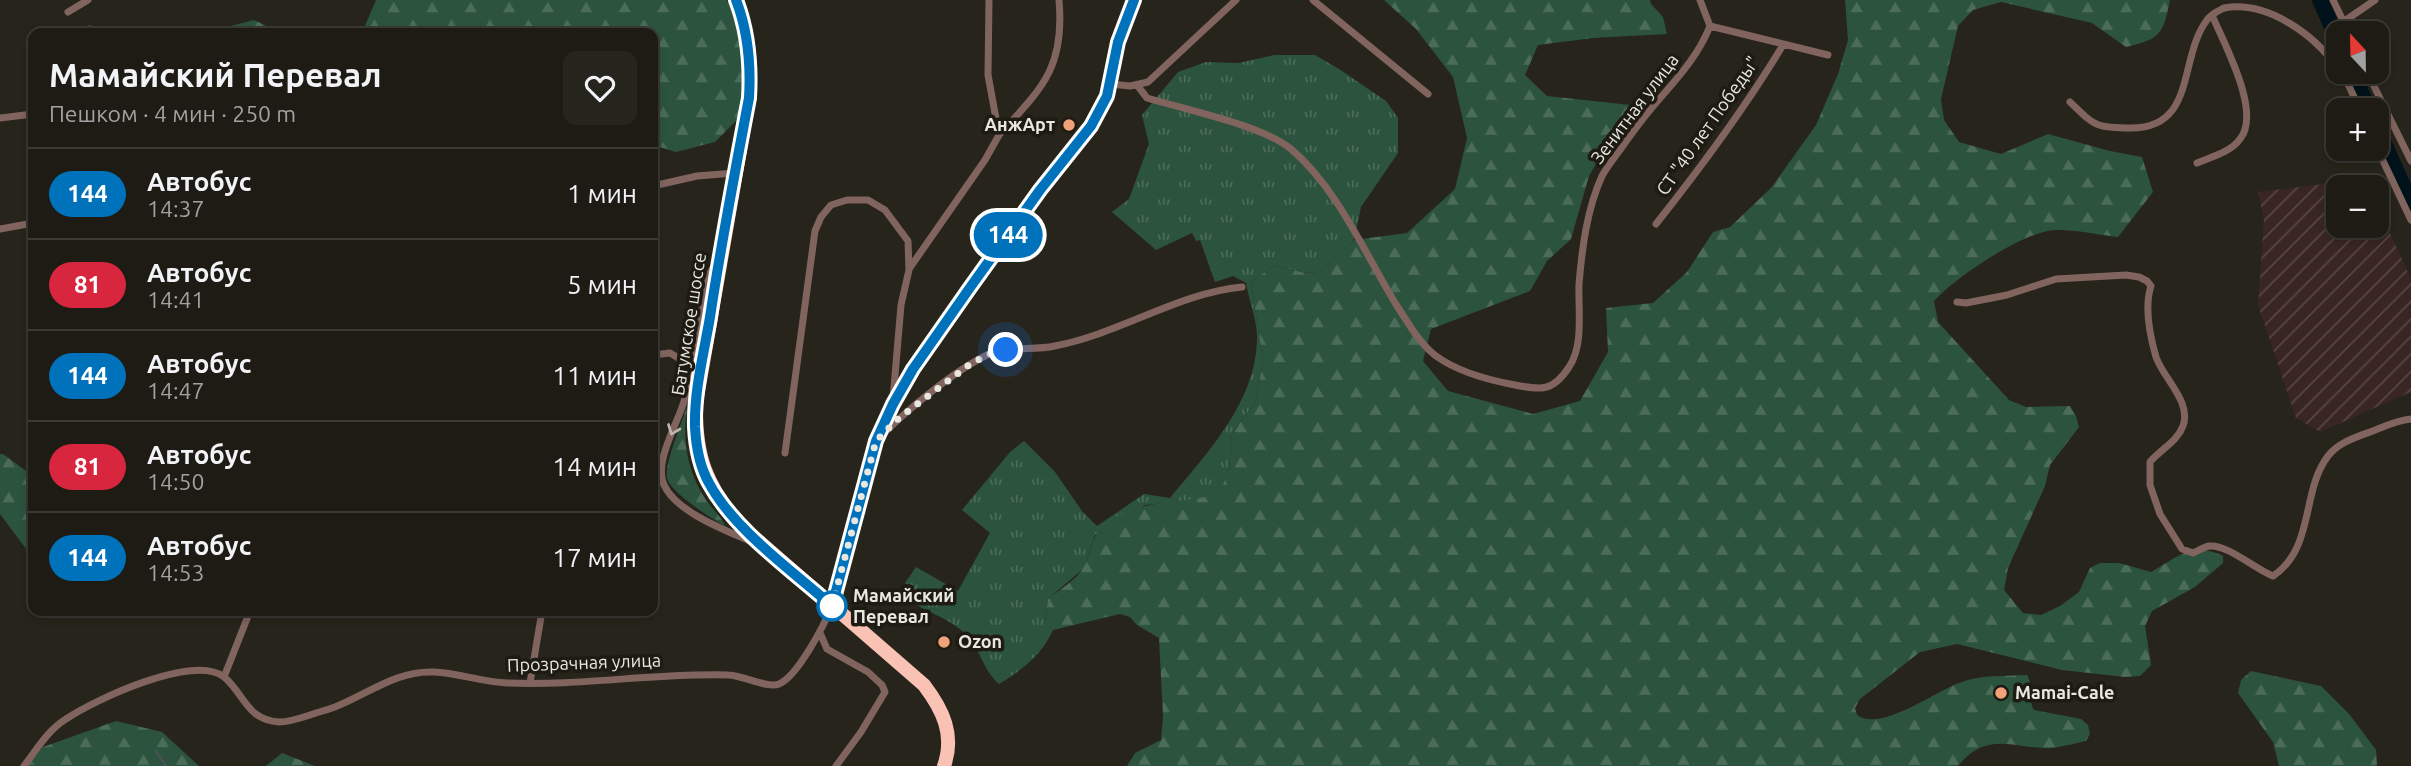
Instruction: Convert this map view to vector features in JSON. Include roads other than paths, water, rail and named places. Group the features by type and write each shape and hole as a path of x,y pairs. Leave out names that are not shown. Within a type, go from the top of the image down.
{"highway":[{"name":"Батумское шоссе","path":"736,0 744,26 751,73 749,98 696,404 698,455 708,482 741,526 924,685 936,701 948,733 949,746 944,766"}],"street":[{"path":"68,12 88,0"},
{"path":"989,0 988,75 999,135"},
{"path":"909,270 985,160 999,135 1034,96 1050,73 1057,51 1059,0"},
{"path":"832,606 876,441 893,404 913,369 976,278 1091,126 1110,84 1118,42 1134,0"},
{"path":"1313,0 1428,94"},
{"path":"1700,0 1710,26 1828,55"},
{"path":"2333,0 2343,21"},
{"path":"2344,21 2375,0"},
{"path":"1110,84 1137,85 1148,82 1232,1"},
{"path":"2070,102 2088,121 2096,125 2145,128 2164,121 2177,101 2198,37 2207,20 2234,4 2250,3 2271,9 2302,28 2326,51"},
{"path":"2197,163 2232,147 2245,131 2247,100 2212,15"},
{"name":"Зенитная улица","path":"1137,85 1147,98 1252,129 1289,147 1330,191 1417,338 1435,355 1457,369 1537,390 1556,383 1571,365 1580,332 1579,288 1582,255 1590,212 1603,175 1642,119 1679,78 1703,43 1710,26"},
{"name":"СТ \"40 лет Победы\"","path":"1656,224 1705,162 1783,45"},
{"path":"2373,84 2411,161"},
{"path":"0,118 28,115"},
{"path":"2383,161 2411,220"},
{"path":"658,185 697,176 735,173"},
{"path":"785,453 814,231 831,205 847,200 869,200 885,210 908,242 909,270 901,305 893,404"},
{"path":"0,229 28,223"},
{"path":"718,268 713,268 710,273 690,365 686,398 661,473 670,495 688,510 768,550"},
{"path":"1957,302 1966,303 2007,295 2056,279 2126,275 2139,276 2147,281 2151,286 2148,296 2149,323 2157,357 2185,411 2185,423 2179,435 2150,462 2150,485 2160,514 2182,549 2193,553 2208,546 2223,548 2273,576 2282,569 2295,551 2306,523 2316,481 2328,456 2342,444 2359,436 2403,419 2411,419"},
{"path":"876,441 899,418 969,365 989,354 1006,350 1053,347 1119,327 1180,302 1242,287"},
{"path":"658,354 670,353 690,365"},
{"name":"Прозрачная улица","path":"224,677 257,715 279,722 336,707 383,683 412,673 434,672 505,683 601,682 670,676 731,675 771,685 780,684 793,672 820,633 832,606"},
{"path":"24,766 53,729 65,719 102,700 158,676 198,671 213,672 224,677 248,616"},
{"path":"530,683 541,616"},
{"path":"820,633 827,649 868,673 882,685 885,692 836,766"}],"waterway":[{"path":"2320,0 2329,21"},
{"path":"2357,84 2364,98"},
{"path":"2389,155 2411,203"},
{"path":"156,751 166,766"}],"place":[{"name":"АнжАрт","path":"1069,125"},
{"name":"Мамайский Перевал","path":"832,606"},
{"name":"Ozon","path":"944,642"},
{"name":"Mamai-Cale","path":"2001,693"}]}
